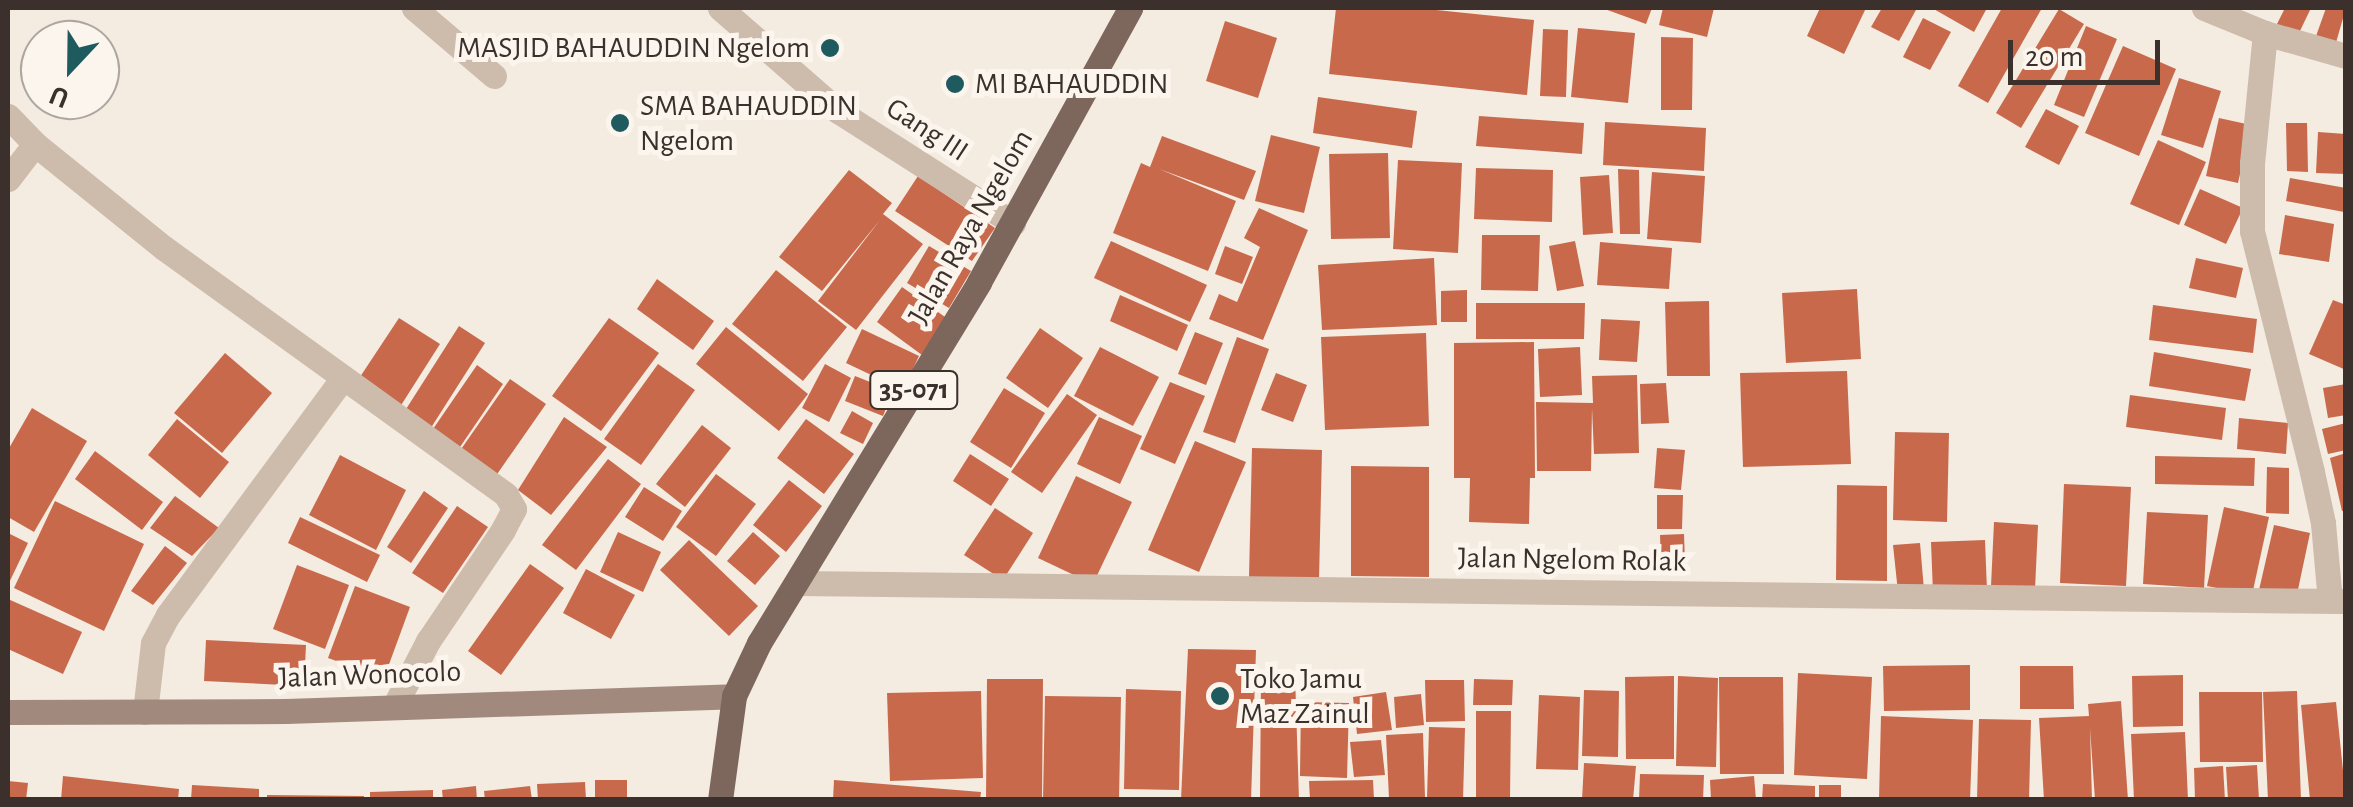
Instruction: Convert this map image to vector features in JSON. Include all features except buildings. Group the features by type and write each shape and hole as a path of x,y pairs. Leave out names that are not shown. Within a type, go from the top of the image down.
{"main road":[{"name":"Jalan Raya Ngelom","path":"721,789 734,696 759,643 1014,223 1130,8"},
{"name":"Jalan Wonocolo","path":"8,712 394,707 734,696"}],"street":[{"path":"414,8 494,76"},
{"name":"Gang III","path":"720,8 838,111 1014,223"},
{"path":"2204,8 2265,33 2346,56"},
{"path":"2265,33 2252,163 2252,231 2312,472 2338,601"},
{"path":"8,116 35,144 164,248 506,496 514,508 428,640 394,707"},
{"path":"8,179 35,144"},
{"path":"145,712 153,642 168,615 344,378"},
{"name":"Jalan Ngelom Rolak","path":"797,583 2338,601"}],"place":[{"name":"MASJID BAHAUDDIN Ngelom","path":"830,48"},
{"name":"MI BAHAUDDIN","path":"955,84"},
{"name":"SMA BAHAUDDIN Ngelom","path":"620,123"},
{"name":"Toko Jamu Maz Zainul","path":"1220,696"}]}
